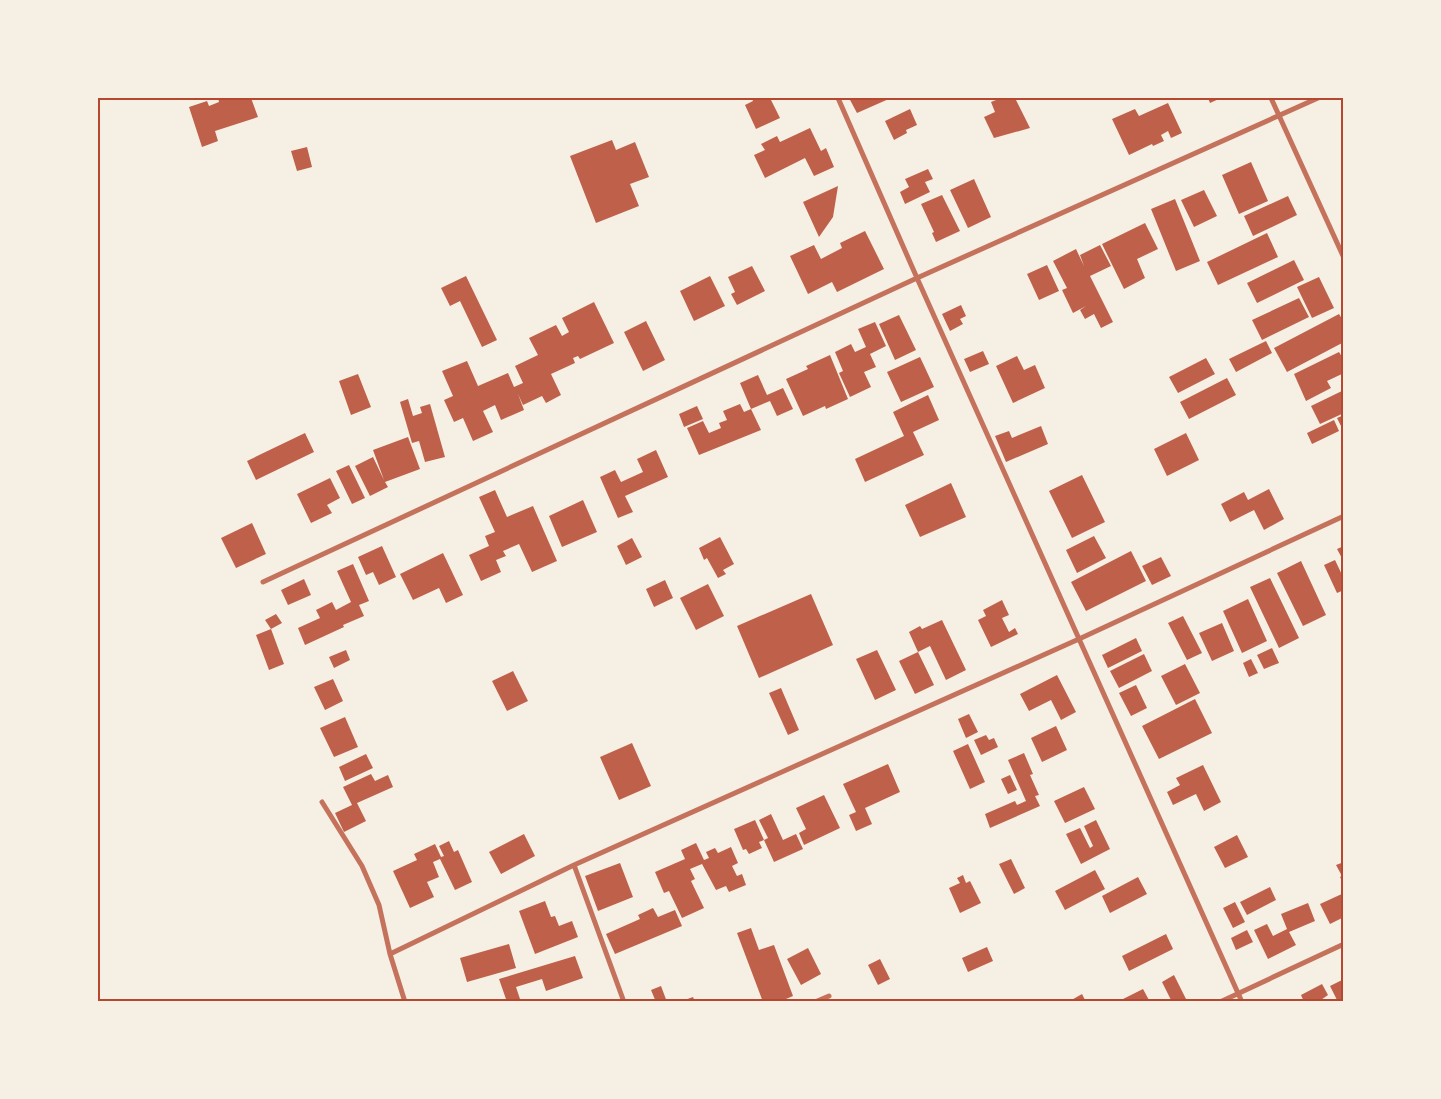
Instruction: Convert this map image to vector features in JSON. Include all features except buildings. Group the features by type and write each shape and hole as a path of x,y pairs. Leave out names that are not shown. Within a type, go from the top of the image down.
{"street":[{"path":"838,98 1242,1002"},
{"path":"1271,98 1344,258"},
{"path":"263,582 917,278 1318,98"},
{"path":"390,954 574,865 1079,639 1344,516"},
{"path":"322,802 362,866 379,905 390,954 405,1002"},
{"path":"574,865 624,1002"},
{"path":"1220,1002 1344,944"},
{"path":"815,1002 829,996"}]}
